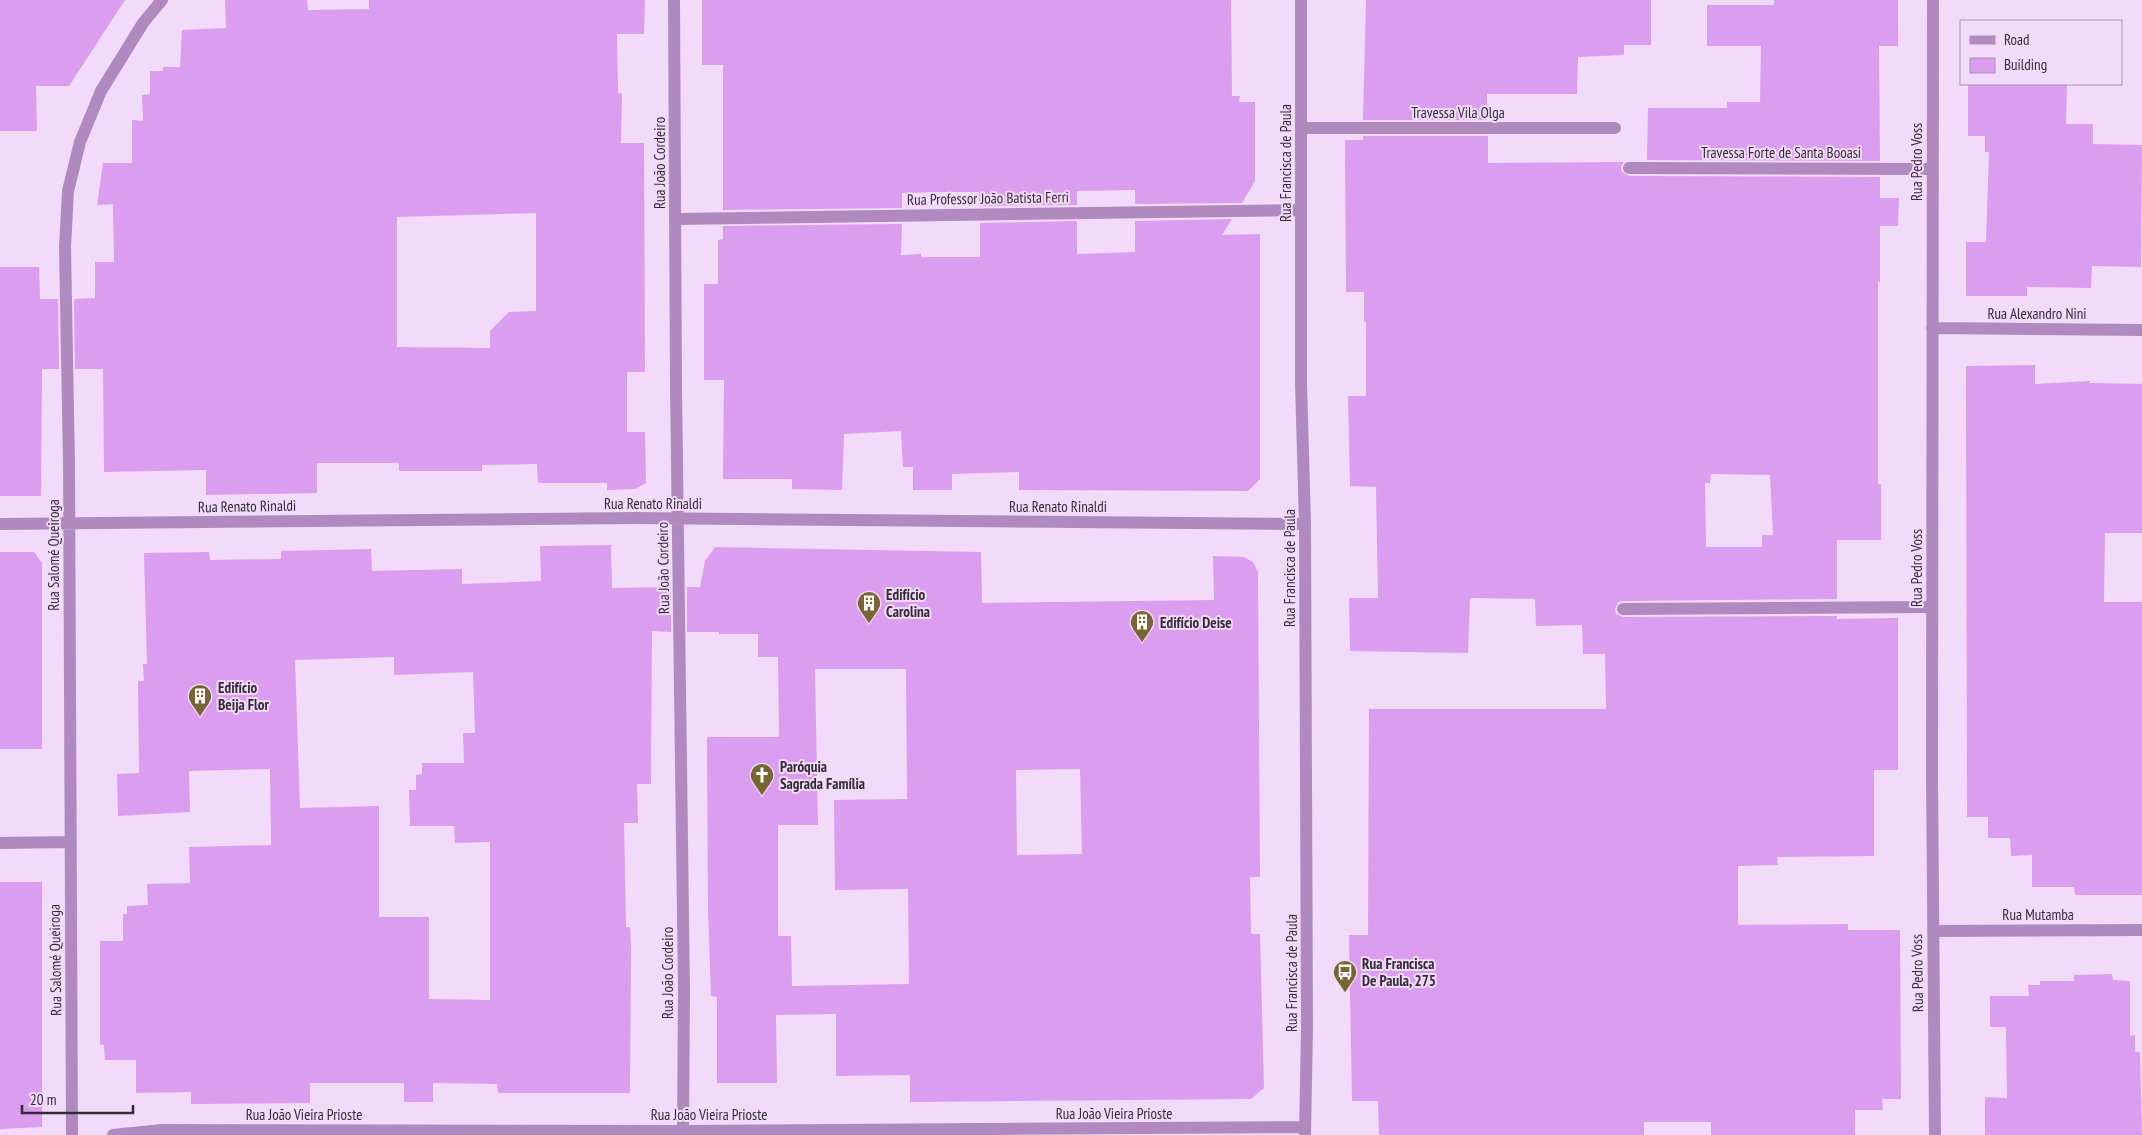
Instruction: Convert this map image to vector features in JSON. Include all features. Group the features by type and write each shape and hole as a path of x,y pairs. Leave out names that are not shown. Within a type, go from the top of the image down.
{"street":[{"name":"Rua Salomé Queiroga","path":"72,1135 66,247 68,191 80,142 101,91 143,23 162,0"},
{"name":"Rua João Cordeiro","path":"674,0 683,1133"},
{"name":"Rua Francisca de Paula","path":"1301,0 1301,382 1305,524 1307,1028 1305,1131"},
{"name":"Rua Pedro Voss","path":"1933,0 1932,607 1935,1135"},
{"name":"Travessa Vila Olga","path":"1301,128 1615,128"},
{"name":"Travessa Forte de Santa Booasi","path":"1629,168 1932,169"},
{"name":"Rua Professor João Batista Ferri","path":"675,219 1301,210"},
{"name":"Rua Alexandro Nini","path":"1932,328 2142,330"},
{"name":"Rua Renato Rinaldi","path":"0,524 679,519 1305,524"},
{"path":"1623,609 1932,607"},
{"path":"0,843 70,842"},
{"name":"Rua Mutamba","path":"1933,932 2142,930"},
{"name":"Rua João Vieira Prioste","path":"113,1135 162,1130 683,1133 1305,1131"}],"building":[{"path":"0,0 125,0 69,86 36,86 37,131 0,131"},
{"path":"225,0 307,0 308,10 369,9 369,0 645,0 644,34 617,34 618,93 622,94 621,143 644,143 645,372 627,372 627,432 645,432 646,483 635,489 607,490 607,483 538,483 537,464 482,465 482,471 399,471 399,463 317,463 317,493 206,495 206,470 104,472 103,369 75,369 74,299 95,298 95,262 114,262 113,204 97,205 103,163 132,163 132,120 143,121 142,95 150,94 150,71 163,71 163,67 180,67 182,30 226,28","holes":["536,213 536,311 509,312 490,331 490,348 397,347 397,217"]},
{"path":"702,0 1231,0 1232,96 1240,96 1239,102 1255,102 1255,181 1242,203 1135,204 1135,190 1077,191 1077,205 979,206 979,192 941,192 902,193 902,208 723,210 723,65 702,65"},
{"path":"1366,0 1651,0 1651,45 1624,45 1624,55 1578,57 1577,94 1487,94 1487,120 1363,120"},
{"path":"1774,0 1898,0 1898,46 1879,46 1880,161 1647,160 1648,108 1727,108 1727,102 1760,102 1761,46 1707,46 1707,5 1774,5"},
{"path":"1968,85 2067,85 2066,124 2093,124 2093,144 2142,145 2141,267 2092,266 2091,288 2027,287 2027,296 1966,296 1966,242 1986,242 1989,152 1985,152 1985,136 1968,136"},
{"path":"1363,136 1488,136 1488,163 1624,162 1621,167 1622,172 1629,176 1880,177 1880,198 1899,198 1898,226 1880,226 1880,282 1878,282 1878,484 1881,484 1881,540 1837,540 1837,599 1623,601 1618,602 1615,609 1616,614 1623,617 1837,616 1837,619 1898,618 1898,770 1874,770 1874,856 1777,857 1778,865 1738,866 1738,925 1848,924 1848,930 1900,930 1901,1099 1882,1099 1883,1110 1855,1110 1855,1135 1711,1135 1711,1122 1644,1122 1644,1135 1379,1135 1378,1101 1352,1101 1349,935 1368,935 1369,709 1606,709 1605,654 1583,654 1582,625 1536,626 1535,599 1470,598 1468,653 1350,651 1349,598 1378,598 1376,487 1350,486 1348,396 1366,396 1366,322 1364,322 1364,292 1346,292 1345,140 1363,140","holes":["1711,474 1770,475 1773,535 1762,535 1762,547 1706,547 1705,483 1710,483"]},
{"path":"1232,219 1222,235 1260,234 1260,479 1248,491 1019,490 1019,472 952,474 952,490 913,490 913,467 903,467 901,431 844,434 842,490 792,489 792,479 723,479 724,380 704,380 704,284 718,284 718,240 723,239 723,226 902,224 901,255 921,254 921,257 980,257 980,223 1077,221 1077,254 1135,252 1135,221"},
{"path":"0,267 39,267 40,299 58,299 59,369 42,369 41,496 0,496"},
{"path":"2035,365 2035,384 2090,381 2090,383 2142,384 2142,533 2105,533 2104,602 2142,602 2142,895 2075,895 2074,887 2032,887 2032,855 2011,856 2010,838 1988,838 1988,817 1967,817 1966,366"},
{"path":"611,545 612,588 671,587 671,632 652,631 651,784 637,784 638,823 624,823 626,927 630,927 631,946 630,1093 498,1093 497,1084 433,1083 433,1102 404,1102 404,1083 310,1083 310,1103 191,1104 191,1092 136,1093 136,1060 105,1060 104,1045 100,1045 100,941 123,941 123,914 127,914 127,906 148,905 147,884 190,883 189,847 271,845 270,769 189,771 190,812 118,816 117,774 139,773 138,681 144,681 143,664 147,664 144,553 209,552 210,560 281,559 281,551 371,549 372,571 462,569 462,584 541,581 540,546","holes":["394,657 394,675 473,672 475,733 463,733 464,763 422,763 422,774 416,775 416,790 409,790 410,826 454,826 455,843 490,842 490,1000 429,999 429,917 379,917 379,806 300,808 295,660"]},
{"path":"715,547 981,552 982,603 1214,600 1213,556 1244,557 1253,562 1258,572 1260,877 1250,877 1251,934 1260,934 1264,1088 1251,1099 910,1102 910,1075 836,1076 836,1014 776,1015 777,1083 717,1083 717,997 711,996 708,910 707,737 779,737 778,657 758,657 758,634 687,632 687,587 700,587 705,561","holes":["815,669 906,669 907,799 834,800 835,890 908,889 909,984 792,986 791,936 778,936 778,825 818,825","1080,769 1082,854 1017,855 1016,770"]},
{"path":"0,552 34,552 42,563 42,749 0,749"},
{"path":"0,882 42,882 42,1127 0,1129"},
{"path":"2112,974 2113,980 2130,981 2130,1036 2135,1035 2135,1052 2140,1052 2142,1135 1985,1135 1985,1097 2007,1098 2006,1027 1990,1027 1990,996 2029,996 2028,985 2040,985 2040,981 2074,981 2074,975"}],"place":[{"name":"Edifício Carolina","path":"869,624"},
{"name":"Edifício Deise","path":"1142,643"},
{"name":"Edifício Beija Flor","path":"200,717"},
{"name":"Paróquia Sagrada Família","path":"762,796"},
{"name":"Rua Francisca De Paula, 275","path":"1345,993"}]}
